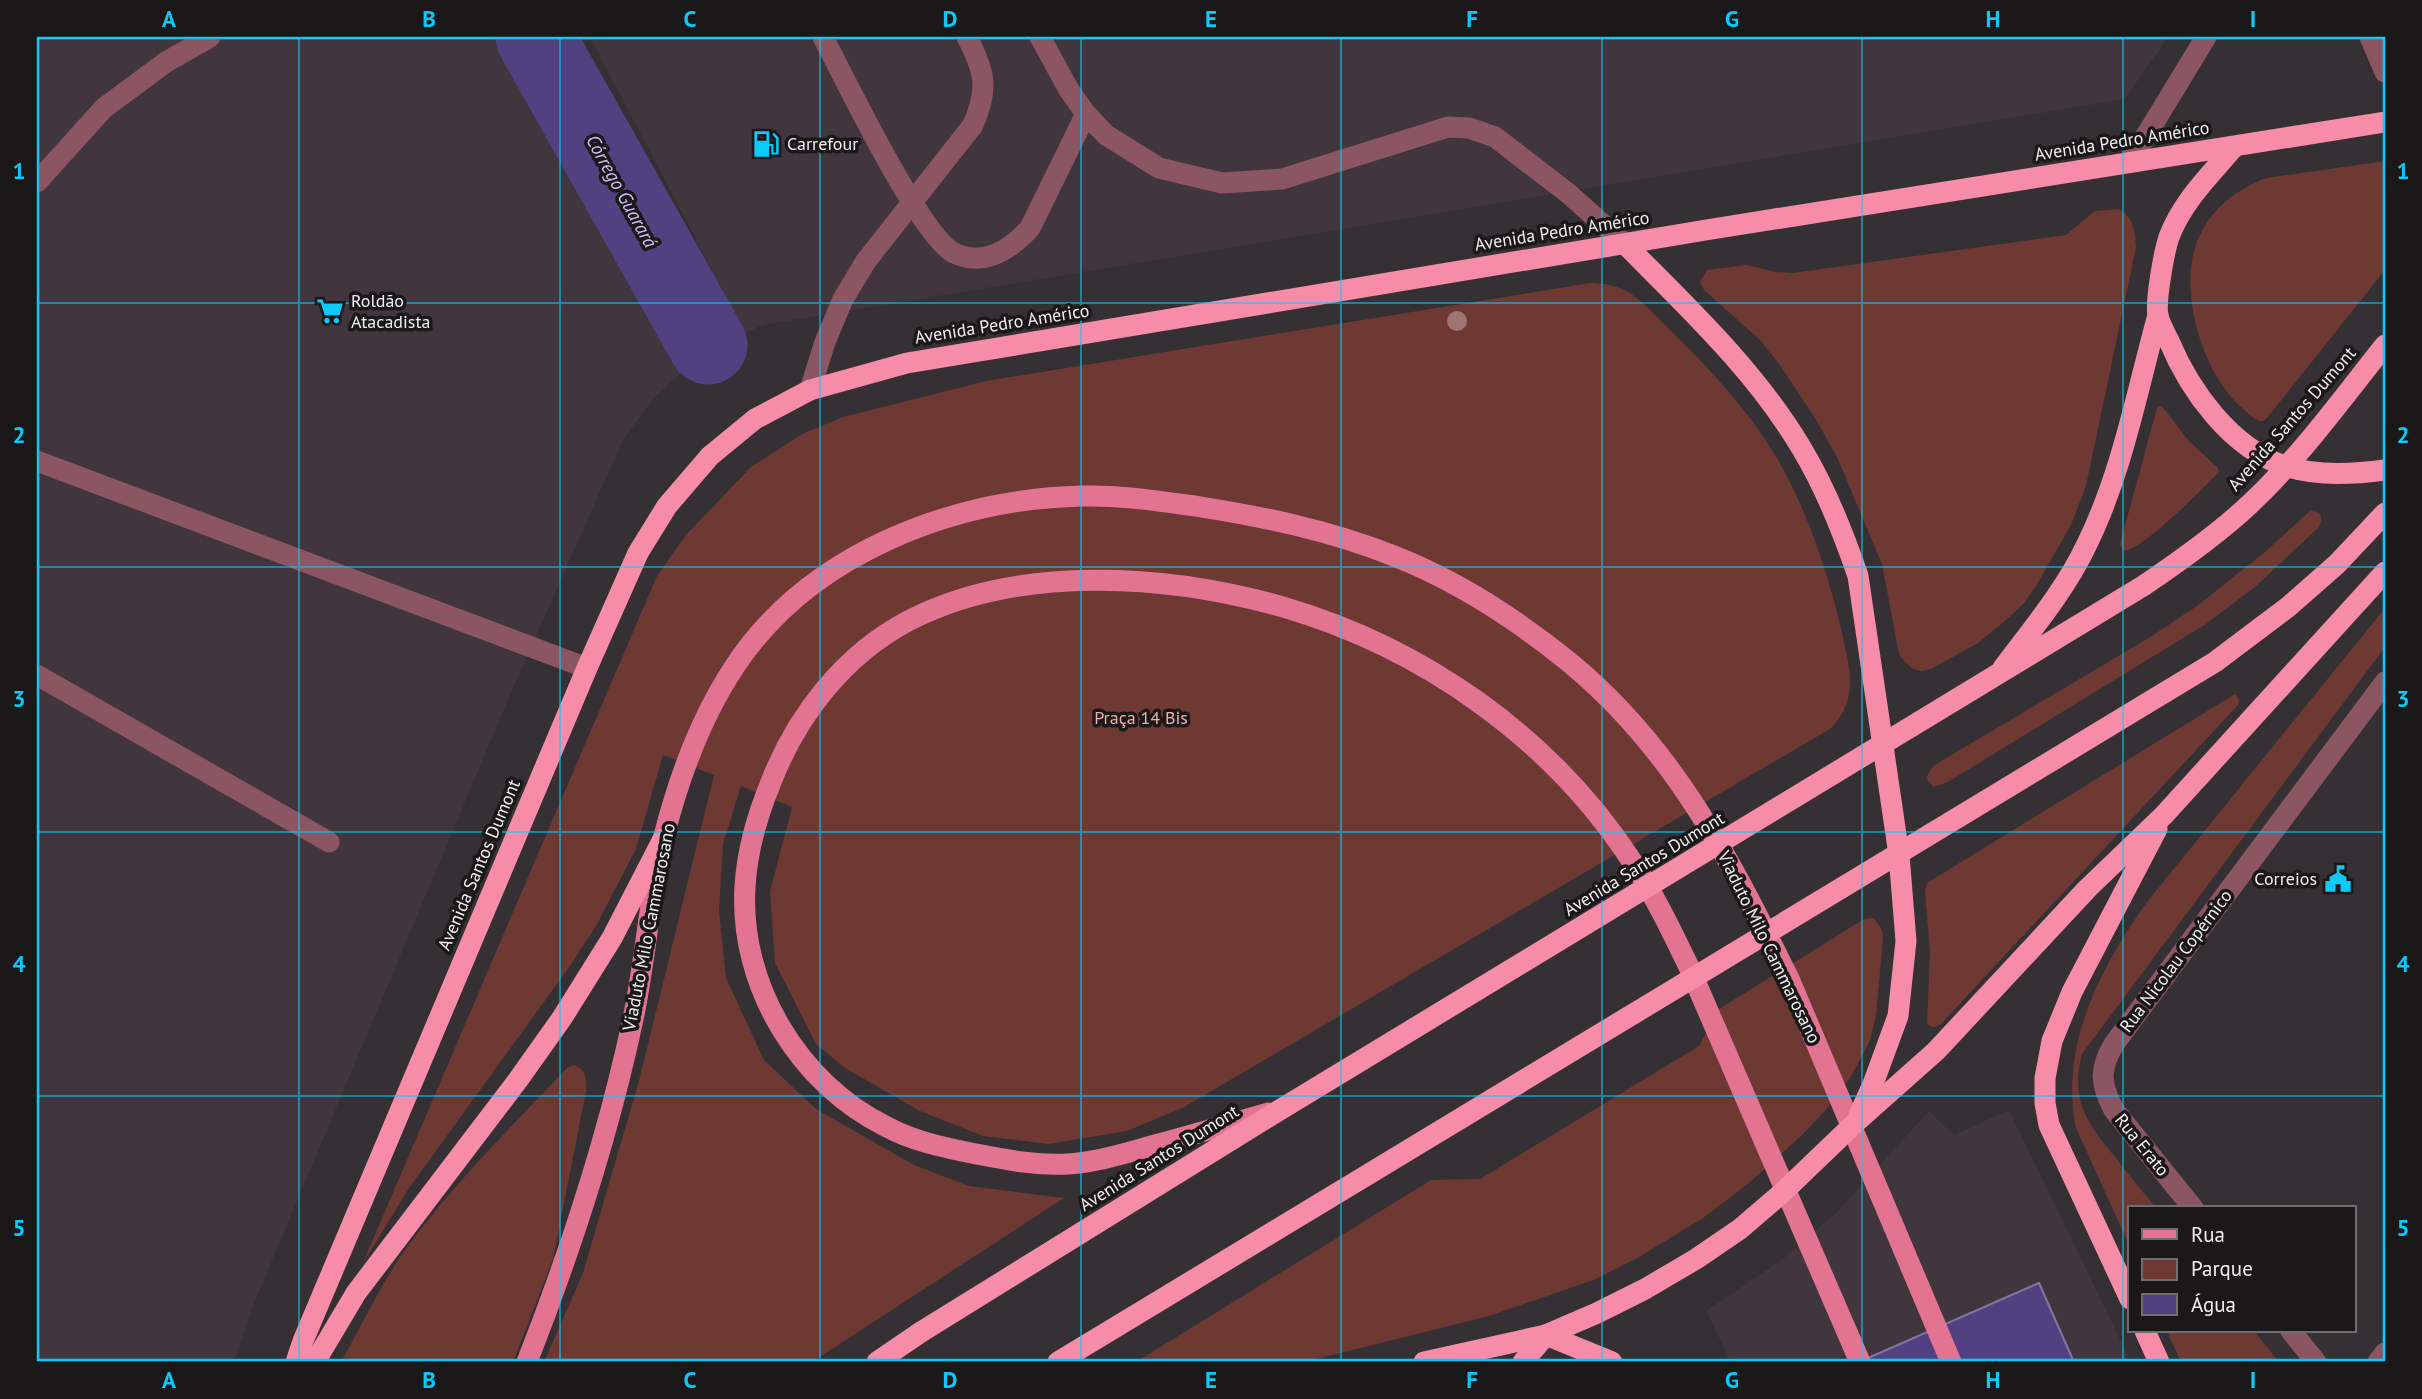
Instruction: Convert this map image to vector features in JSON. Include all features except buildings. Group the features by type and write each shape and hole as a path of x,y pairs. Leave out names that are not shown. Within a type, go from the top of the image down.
{"highway":[{"name":"Avenida Pedro Américo","path":"755,419 810,390 906,363 2385,122"},
{"path":"1996,677 2068,580 2087,545 2114,474 2158,315 2163,260 2169,237 2181,212 2199,187 2234,147"},
{"path":"1625,244 1733,356 1772,405 1826,494 1858,576 1899,855 1906,941 1898,1016 1873,1084 1855,1123"},
{"path":"2158,315 2180,368 2199,396 2227,429 2258,452 2285,466 2325,473 2385,470"},
{"name":"Avenida Santos Dumont","path":"877,1362 1278,1111 1996,677 2180,561 2250,504 2385,345"},
{"name":"Avenida Santos Dumont","path":"296,1362 587,668 638,553 667,506 710,456 755,419"},
{"path":"1058,1362 2215,662 2288,607 2337,564 2385,513"},
{"path":"1424,1362 1546,1335 1597,1313 1696,1259 1740,1229 1936,1051 2087,889 2164,815 2385,572"},
{"path":"2128,1295 2049,1125 2045,1103 2045,1078 2052,1041 2072,992 2164,815"},
{"path":"315,1362 356,1293 510,1091 562,1018 612,939 663,839"},
{"path":"2145,1332 2159,1362"},
{"path":"1523,1362 1546,1335"},
{"path":"1546,1335 1612,1362"}],"main road":[{"name":"Viaduto Milo Cammarosano","path":"527,1362 588,1195 610,1117 634,1016 663,839 686,763 716,697 737,662 772,620 813,584 858,555 912,530 968,512 1026,500 1084,496 1143,498 1269,517 1335,534 1399,558 1461,587 1518,623 1573,665 1622,712 1667,763 1705,819 1739,879 1790,981 1951,1362"},
{"path":"1278,1111 1106,1159 1067,1164 1026,1164 931,1145 886,1127 844,1101 810,1068 781,1029 760,985 748,938 745,890 750,842 782,753 805,714 834,678 868,647 906,622 948,603 1034,584 1084,581 1154,583 1199,589 1257,600 1314,616 1410,659 1470,696 1560,771 1633,862 1689,967 1860,1362"}],"street":[{"path":"37,181 104,108 166,62 209,37"},
{"path":"823,37 912,203 937,238 953,253 974,258 997,255 1016,244 1030,228 1086,114"},
{"path":"810,390 825,342 843,299 866,261 973,125 983,103 983,79 978,58 967,37"},
{"path":"1040,37 1069,90 1086,114 1106,135 1159,168 1222,183 1282,179 1448,127 1469,128 1495,137 1569,194 1625,244"},
{"path":"2130,162 2206,37"},
{"path":"2370,37 2385,72"},
{"path":"37,461 587,668"},
{"path":"37,675 329,842"},
{"name":"Rua Nicolau Copérnico","path":"2102,1077 2105,1058 2113,1044 2385,682"},
{"name":"Rua Erato","path":"2102,1077 2114,1110 2191,1206"},
{"path":"2292,1332 2316,1362"},
{"path":"2378,1362 2385,1353"}],"shaded area":[{"path":"37,37 496,37 629,252 645,291 685,369 652,400 623,440 512,690 252,1308 234,1362 37,1362"},
{"path":"590,37 2168,37 2125,99 763,325 745,333"},
{"path":"2009,1110 2131,1362 1731,1362 1706,1311 1783,1259 1838,1211 1929,1111 1954,1135"}],"green space":[{"path":"2385,161 2385,270 2267,418 2263,421 2257,420 2227,392 2215,373 2197,328 2190,279 2199,237 2218,208 2245,188 2266,178"},
{"path":"2119,209 2131,221 2136,247 2086,486 2071,525 2024,603 2005,621 1978,643 1931,669 1913,669 1899,654 1882,564 1837,457 1780,365 1759,339 1704,290 1700,282 1707,270 1746,265 1793,273 2066,235 2095,211"},
{"name":"Praça 14 Bis","path":"1590,283 1626,291 1652,312 1741,406 1778,460 1807,521 1823,564 1849,665 1848,698 1830,729 1184,1107 1127,1131 1049,1144 983,1136 920,1111 845,1068 816,1044 775,963 770,892 792,807 741,786 723,844 719,911 726,978 764,1060 816,1109 914,1165 969,1186 1064,1198 812,1362 544,1362 583,1273 639,1081 714,775 663,755 636,849 596,926 409,1188 362,1265 657,576 685,536 751,467 802,434 843,417 986,381"},
{"path":"2159,406 2162,406 2188,440 2219,472 2159,529 2124,551 2120,544"},
{"path":"2310,511 2321,516 2318,528 2256,586 2206,624 1948,782 1934,787 1928,781 1927,776 1933,766 2152,636 2197,606 2266,551"},
{"path":"2385,608 2385,647 2082,1054 2078,1085 2089,1121 2154,1206 2128,1206 2128,1243 2076,1128 2072,1097 2073,1067 2088,1008 2100,980 2147,902"},
{"path":"2235,694 2239,699 2238,705 1941,1024 1934,1027 1927,1024 1930,952 1925,891 1927,883"},
{"path":"1874,918 1882,930 1883,938 1876,1016 1869,1043 1850,1078 1825,1111 1800,1137 1749,1183 1703,1218 1639,1257 1596,1279 1489,1316 1304,1362 1136,1362 1431,1180 1480,1179 1699,1046 1719,1009 1864,919"},
{"path":"574,1065 585,1075 586,1091 553,1259 513,1362 341,1362 386,1280 421,1229 502,1136 567,1068"},
{"path":"2167,1332 2255,1332 2279,1362 2181,1362"}],"water":[{"path":"2039,1283 2074,1362 1859,1362"}],"waterway":[{"name":"Córrego Guarará","path":"535,37 708,345"}],"place":[{"name":"Carrefour","path":"766,144"},
{"name":"Roldão Atacadista","path":"330,311"},
{"name":"Correios","path":"2338,879"}]}
